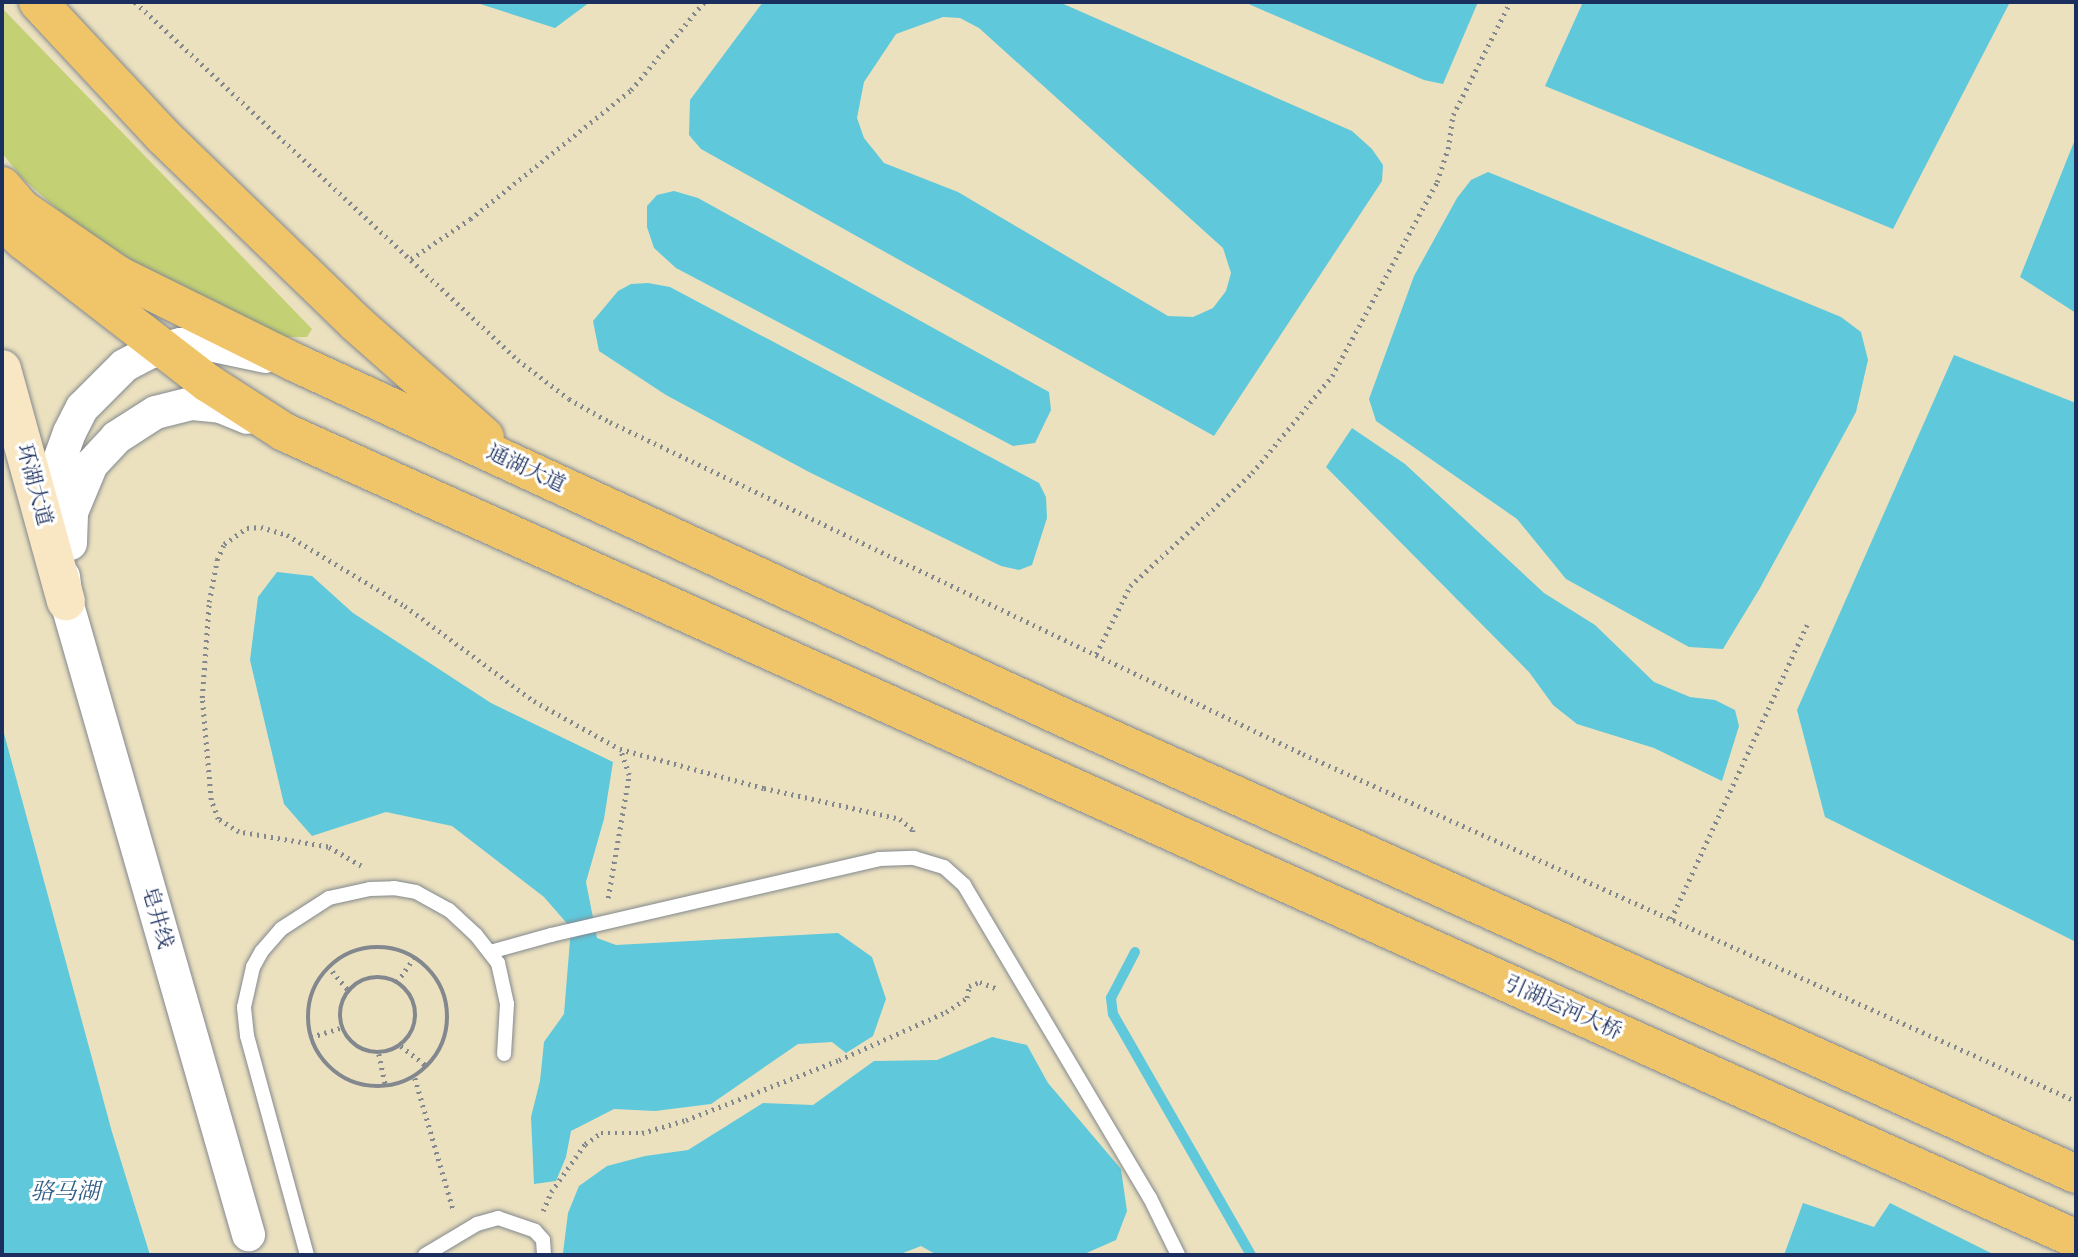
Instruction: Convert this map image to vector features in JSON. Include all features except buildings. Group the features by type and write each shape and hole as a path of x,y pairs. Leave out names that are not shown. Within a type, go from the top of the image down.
{"main road":[{"path":"38,2 163,136 356,323 519,466"},
{"name":"通湖大道","path":"2,186 22,209 118,275 296,363 1069,720 2076,1174"},
{"path":"2,219 34,249 208,383 284,432"},
{"name":"环湖大道","path":"2,369 66,601"},
{"name":"引湖运河大桥","path":"284,432 2076,1239"}],"street":[{"path":"66,601 52,503 57,465 82,407 124,365 148,352 180,344 209,344 296,363"},
{"path":"66,601 71,512 91,464 116,437 155,412 192,403 220,406 284,432"},
{"name":"皂井线","path":"66,601 252,1248"}],"lane":[{"path":"490,952 879,859 914,858 944,867 964,886 1150,1198 1178,1255"},
{"path":"307,1255 247,1036 244,1007 247,986 262,951 281,929 304,912 349,891 394,888 416,892 449,910 498,963 507,1004 503,1054"},
{"path":"425,1255 461,1233 498,1218 535,1231 543,1240 544,1255"}],"path":[{"path":"135,2 518,360 569,400 1303,754 2076,1101"},
{"path":"411,259 481,211 631,90 704,2"},
{"path":"1096,654 1130,586 1252,473 1332,376 1437,182 1448,149 1453,115 1510,2"},
{"path":"394,888 328,847 239,832 218,819 211,800 202,698 209,602 217,560 224,544 235,535 261,527 287,536 405,606 534,701 620,748 764,788 900,819 913,830 914,858"},
{"path":"1671,919 1807,625"},
{"path":"603,924 620,844 629,775 620,748"},
{"path":"369,946 393,947 415,956 433,972 444,993 448,1017 444,1041 415,1078 386,1086 370,1087 349,1081 329,1069 311,1037 307,1006 315,984 328,966 346,953 369,946"},
{"path":"397,982 415,956"},
{"path":"328,966 348,990"},
{"path":"371,978 397,982 407,990 416,1014 415,1026 401,1046 379,1054 356,1047 341,1028 342,1001 348,990 371,978"},
{"path":"535,1231 551,1192 584,1143 601,1133 642,1133 686,1120 839,1060 946,1012 967,998 970,986 980,982 994,988 1024,986"},
{"path":"311,1037 341,1028"},
{"path":"401,1046 427,1066"},
{"path":"379,1054 386,1086"},
{"path":"415,1078 461,1233"}],"green space":[{"path":"2,8 312,329 307,337 286,337 136,263 73,223 22,178 2,153"}],"water":[{"path":"474,2 590,2 555,28"},
{"path":"763,2 1059,2 1352,131 1372,149 1383,165 1382,181 1214,436 701,149 689,135 690,100","holes":["943,17 960,18 979,28 1223,248 1231,273 1226,291 1213,308 1193,317 1168,316 958,192 884,163 864,138 857,118 864,82 896,34"]},
{"path":"1244,2 1478,2 1443,84 1424,80"},
{"path":"1583,2 2010,2 1893,229 1545,86"},
{"path":"2076,137 2076,313 2020,277"},
{"path":"1488,172 1841,317 1861,332 1868,360 1856,412 1760,588 1723,649 1689,647 1566,579 1517,519 1376,421 1369,399 1414,276 1457,198 1471,180"},
{"path":"674,191 698,198 1049,392 1051,410 1035,443 1013,446 676,268 654,248 647,227 647,206 657,195"},
{"path":"648,283 670,287 1039,483 1046,497 1047,518 1032,565 1019,570 1001,566 809,472 666,395 599,351 593,321 618,291 631,284"},
{"path":"1954,355 2076,403 2076,942 1825,817 1797,710"},
{"path":"1352,428 1405,464 1544,593 1595,625 1654,682 1690,697 1715,700 1735,710 1739,726 1722,781 1654,748 1577,724 1553,705 1529,672 1326,467"},
{"path":"277,572 312,576 353,613 491,703 613,762 604,819 586,882 597,938 616,945 838,933 872,957 886,999 873,1036 846,1053 832,1042 798,1044 711,1104 655,1111 614,1109 571,1131 566,1157 556,1181 534,1184 531,1117 540,1081 544,1042 564,1014 571,928 544,897 452,826 386,812 312,836 284,804 250,660 258,597"},
{"name":"骆马湖","path":"2,726 112,1132 150,1255 2,1255"},
{"path":"992,1037 1027,1045 1048,1083 1121,1169 1127,1211 1116,1240 1082,1255 937,1255 921,1246 898,1255 563,1253 568,1213 579,1186 607,1166 645,1156 688,1150 763,1103 813,1105 874,1061 937,1060"},
{"path":"1803,1203 1874,1227 1890,1203 1995,1255 1784,1255"}],"waterway":[{"path":"1135,952 1111,998 1113,1014 1251,1255"}]}
